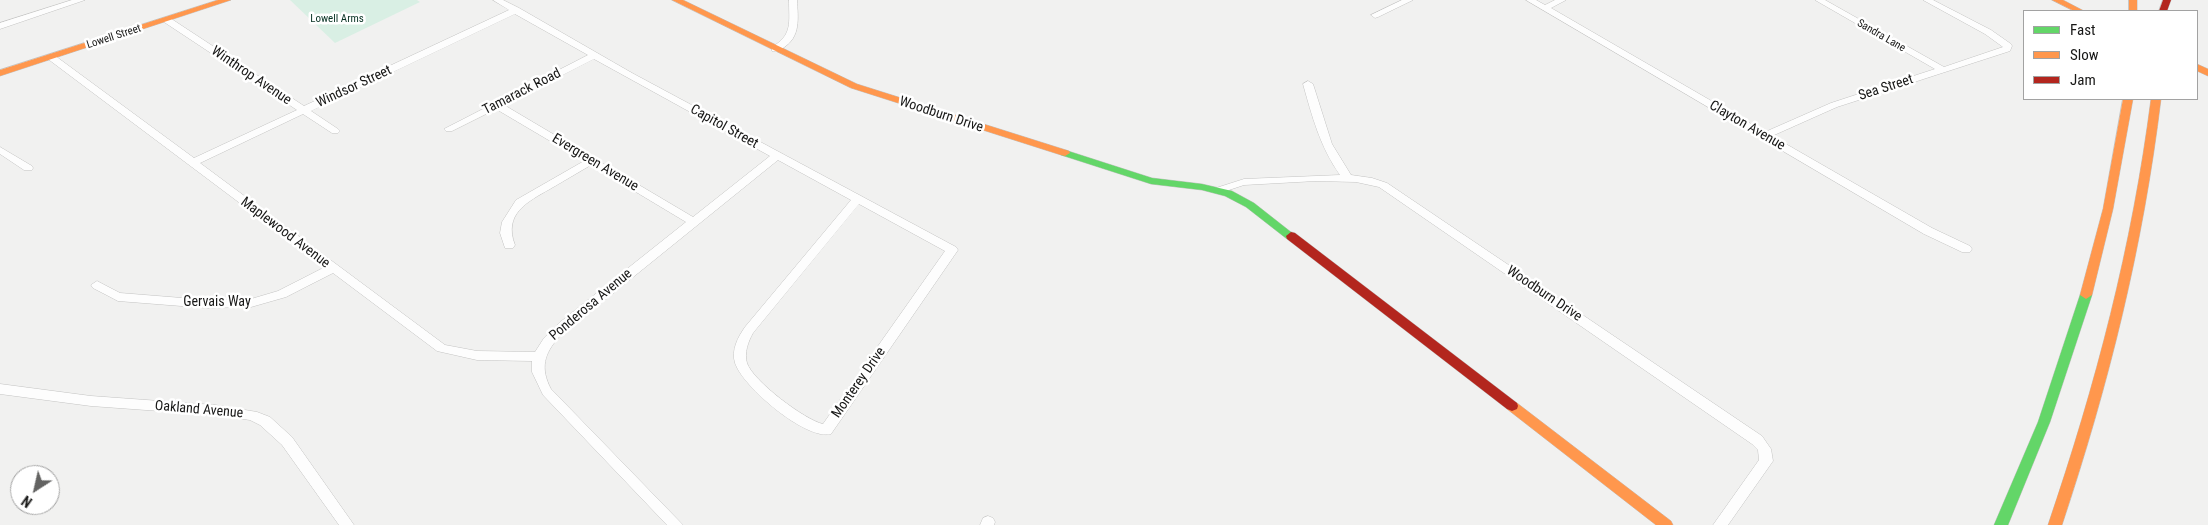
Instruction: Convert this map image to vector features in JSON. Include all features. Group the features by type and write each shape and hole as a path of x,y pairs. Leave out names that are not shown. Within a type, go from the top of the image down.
{"main road":[{"name":"Lowell Street","path":"0,73 227,0"},
{"name":"Woodburn Drive","path":"676,0 836,79 872,93 1141,178 1166,184 1220,190 1242,200 1666,525"},
{"path":"2056,0 2078,10"},
{"path":"2001,525 2022,479 2057,387 2080,311 2110,205 2128,100"},
{"path":"2055,525 2091,412 2128,276 2146,181 2156,100"}],"street":[{"path":"0,26 81,0"},
{"name":"Capitol Street","path":"497,0 776,156 952,250"},
{"path":"775,49 787,42 793,35 793,0"},
{"name":"Clayton Avenue","path":"1530,0 1928,231 1966,249"},
{"path":"1545,8 1562,0"},
{"name":"Sandra Lane","path":"1819,0 1943,70"},
{"name":"Sea Street","path":"1765,136 1834,105 2007,49 2008,46 1988,32 1928,0"},
{"path":"1375,15 1401,1"},
{"name":"Windsor Street","path":"192,163 516,10"},
{"name":"Winthrop Avenue","path":"167,20 335,131"},
{"name":"Tamarack Road","path":"449,129 595,55"},
{"name":"Maplewood Avenue","path":"51,57 441,348 456,354 476,356 539,356"},
{"path":"1308,84 1325,143 1333,159 1347,177"},
{"name":"Evergreen Avenue","path":"496,105 694,222"},
{"path":"0,150 28,168"},
{"name":"Ponderosa Avenue","path":"539,356 548,342 563,326 776,156"},
{"path":"509,245 505,230 506,221 520,202 591,161"},
{"name":"Woodburn Drive","path":"1220,190 1244,182 1347,177 1369,179 1383,185 1757,440 1764,449 1766,461 1720,525"},
{"name":"Monterey Drive","path":"858,199 749,330 741,345 741,363 750,378 803,422 826,430 952,250"},
{"name":"Gervais Way","path":"97,285 118,297 207,304 251,303 282,294 333,268"},
{"path":"539,356 537,372 547,392 676,525"},
{"name":"Oakland Avenue","path":"0,389 91,401 215,410 252,415 265,421 287,441 348,525"}],"green space":[{"name":"Lowell Arms","path":"290,0 417,0 420,2 335,43"}],"traffic: fast":[{"path":"1065,153 1151,181 1202,187 1228,193 1250,205 1291,236"},
{"path":"2001,525 2044,422 2086,295"}],"traffic: slow":[{"path":"0,73 227,0"},
{"path":"676,0 854,86 1065,153"},
{"path":"2056,0 2078,10"},
{"path":"2133,0 2133,10"},
{"path":"2198,68 2208,73"},
{"path":"2086,295 2108,209 2128,100"},
{"path":"2055,525 2089,421 2118,315 2141,207 2156,100"},
{"path":"1512,406 1666,525"}],"traffic: jam":[{"path":"2163,10 2167,0"},
{"path":"1291,236 1512,406"}]}
